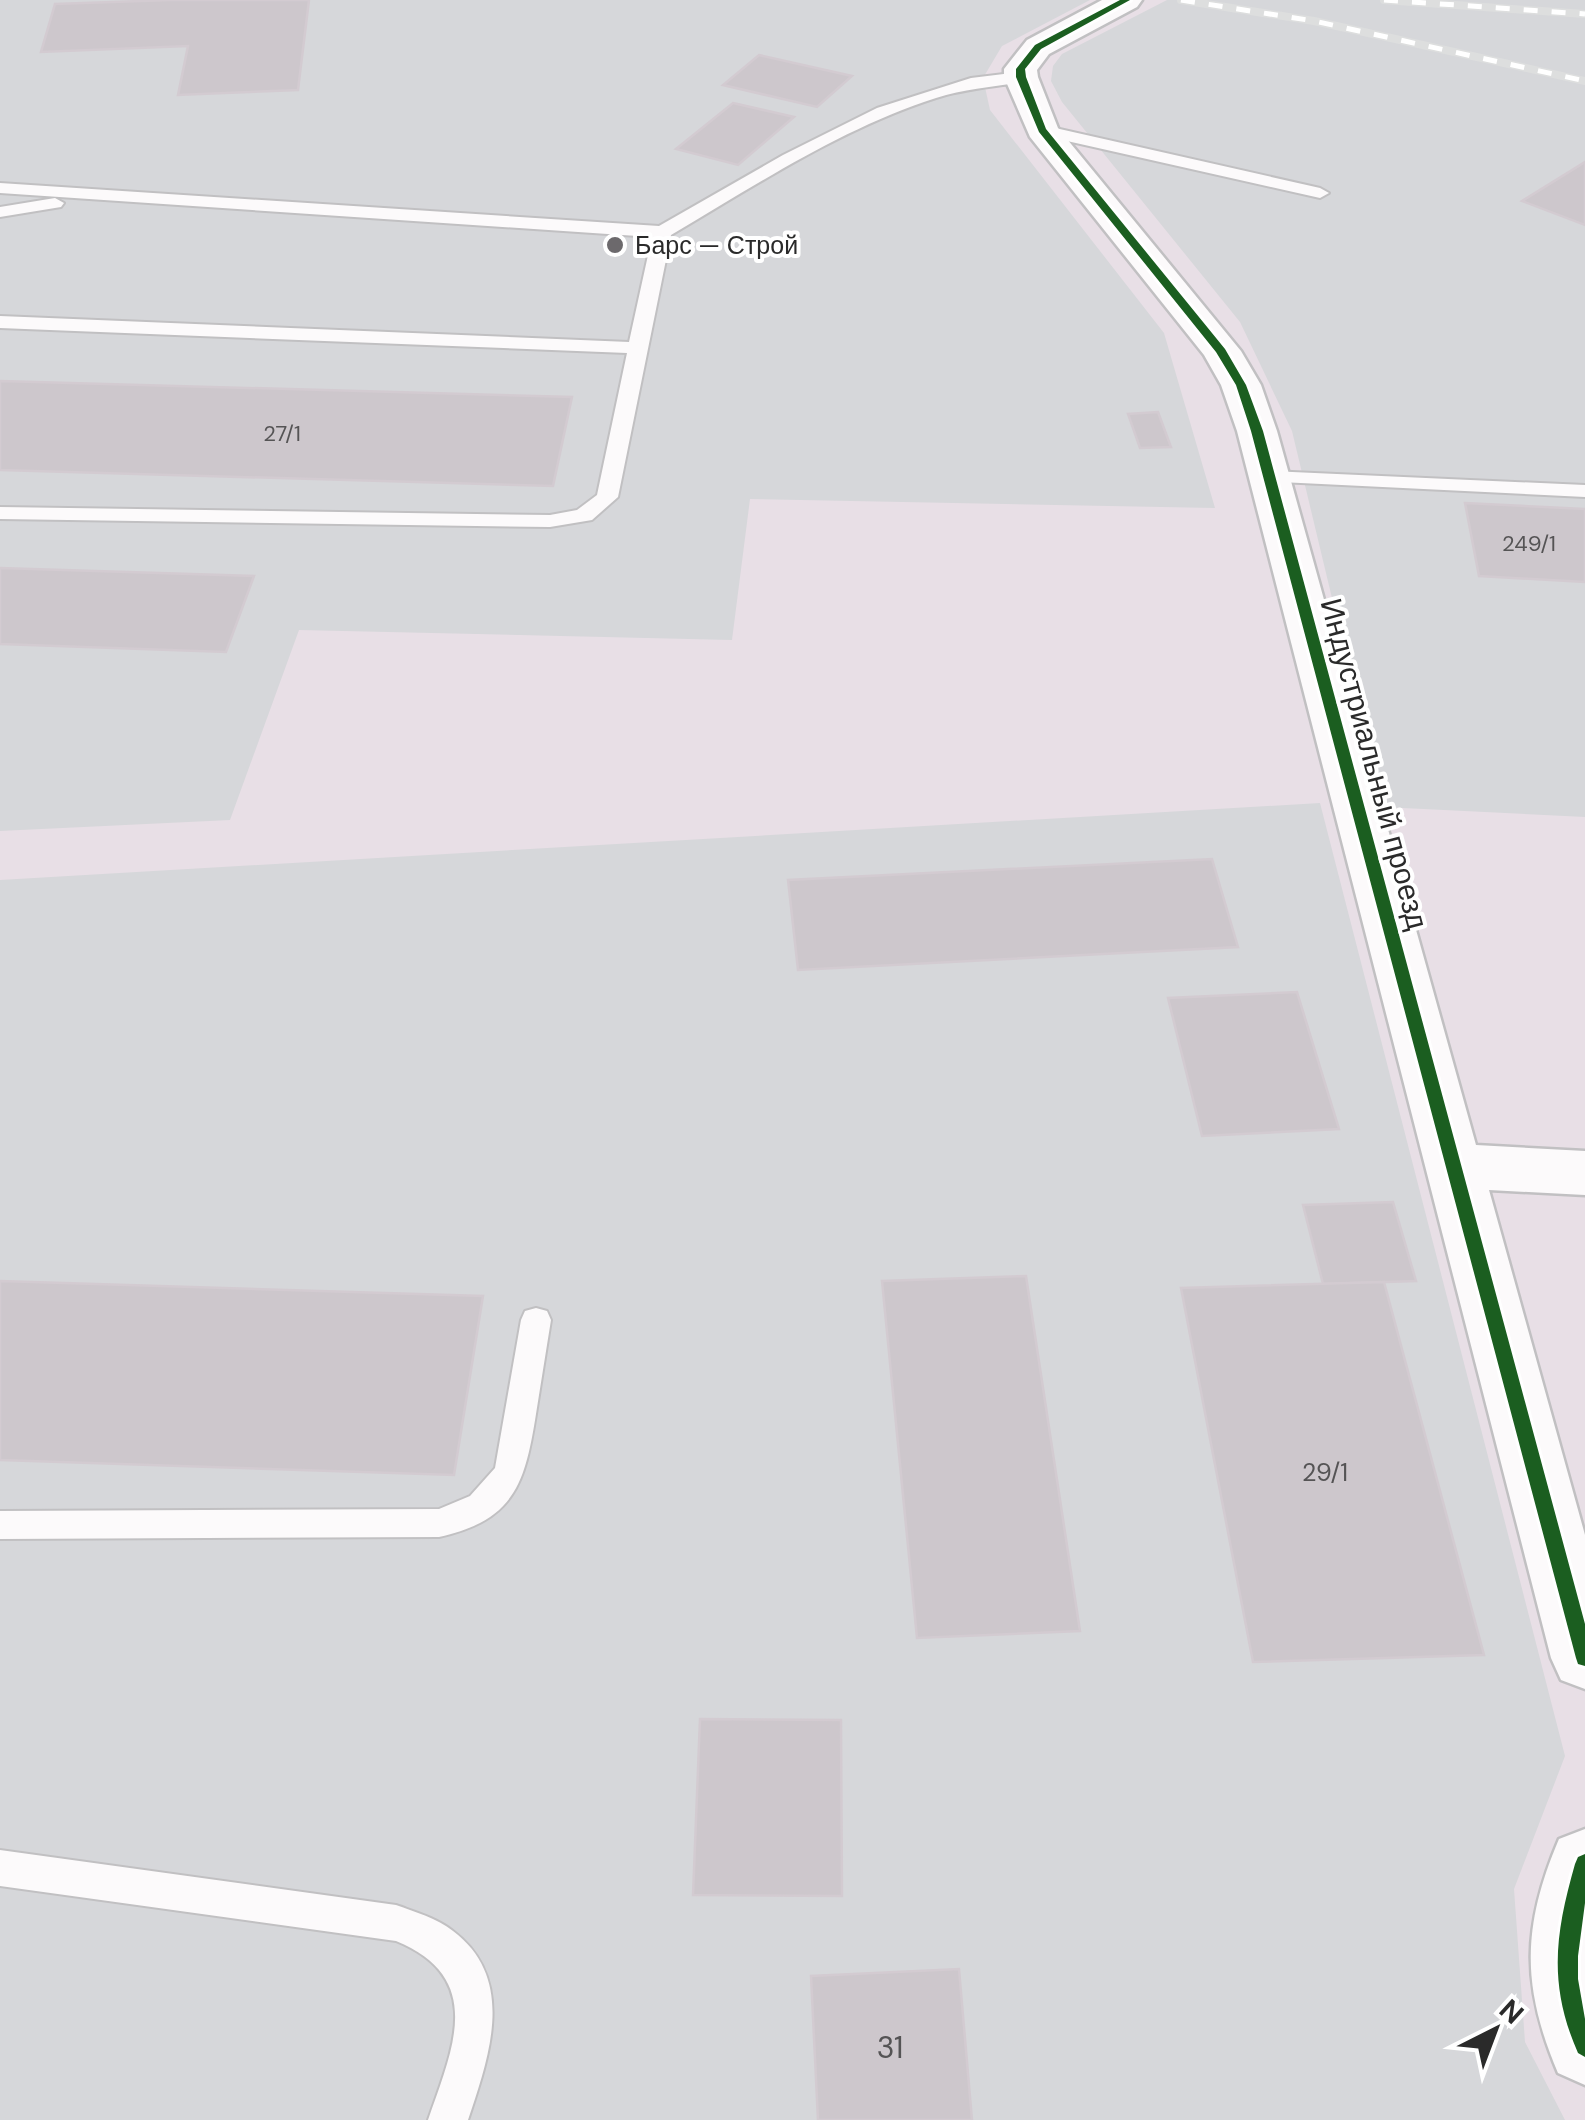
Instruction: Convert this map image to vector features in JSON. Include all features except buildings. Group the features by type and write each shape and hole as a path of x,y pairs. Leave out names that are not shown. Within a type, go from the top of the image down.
{"street":[{"path":"1021,77 1020,69 1038,47 1126,0"},
{"name":"Индустриальный проезд","path":"1021,77 1042,130 1221,351 1240,386 1269,477 1585,1658"},
{"path":"1453,1166 1585,1173"},
{"path":"1585,1864 1572,1918 1566,1979 1585,2046"}],"lane":[{"path":"0,188 662,232 820,144 888,113 976,80 1021,77"},
{"path":"1042,130 1320,193"},
{"path":"0,212 106,195"},
{"path":"0,513 568,519 598,507 607,497 662,232"},
{"path":"0,322 638,348"},
{"path":"1269,477 1585,491"},
{"path":"0,1525 439,1524 466,1518 500,1492 511,1470 536,1320"},
{"path":"0,1868 396,1923 441,1944 473,1980 476,2034 448,2120"}],"shaded area":[{"path":"0,0 1090,0 1002,46 983,78 990,110 1164,333 1215,508 750,499 732,640 299,630 230,820 0,831"},
{"path":"1167,0 1585,0 1585,817 1382,807 1292,431 1240,322 1062,102 1051,81 1053,66 1062,54"},
{"path":"1320,803 1565,1756 1514,1889 1525,2042 1565,2120 0,2120 0,880"}],"railway":[{"path":"1181,0 1314,21 1585,81"},
{"path":"1384,0 1585,14"}],"cycle path":[{"path":"1126,0 1038,47 1020,69 1021,77 1042,130 1221,351 1241,385 1257,431 1585,1658"},
{"path":"1585,1864 1568,1956 1570,2003 1585,2046"}],"place":[{"name":"Барс — Строй","path":"615,245"}]}
